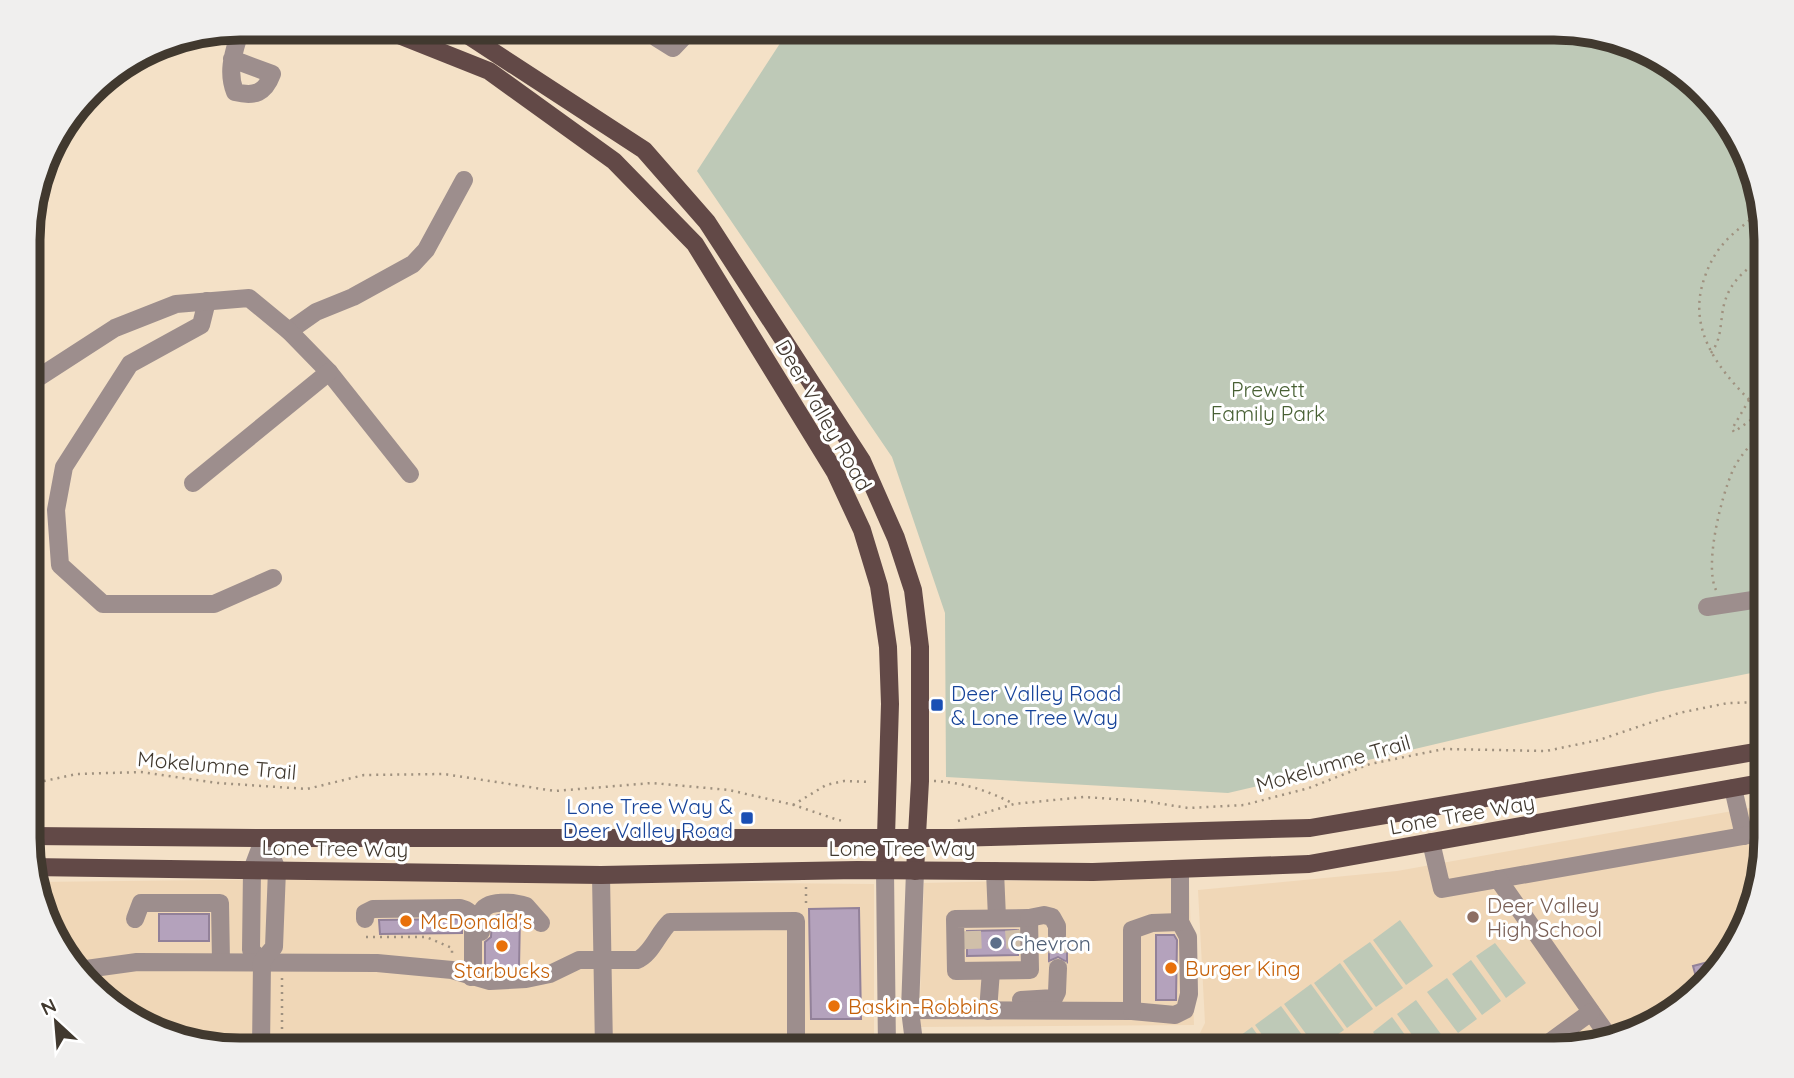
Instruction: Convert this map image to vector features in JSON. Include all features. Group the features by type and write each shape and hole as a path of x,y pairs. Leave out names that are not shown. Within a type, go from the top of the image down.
{"main road":[{"name":"Deer Valley Road","path":"411,40 489,71 614,161 695,244 835,472 862,530 879,586 888,647 885,870"},
{"name":"Deer Valley Road","path":"475,40 644,150 707,222 862,461 888,516 913,590 920,647 920,781 915,871"},
{"name":"Lone Tree Way","path":"40,836 917,838 1310,828 1753,752"},
{"name":"Lone Tree Way","path":"43,867 601,875 885,870 1180,870 1309,864 1753,784"}],"street":[{"path":"232,59 272,74 268,85 255,95 235,92 230,76 232,59 237,40"},
{"path":"660,40 673,48 681,40"},
{"path":"289,331 316,312 353,297 413,264 426,250 464,180"},
{"path":"40,377 115,328 176,304 249,298 289,331 329,372 410,474"},
{"path":"207,301 201,325 130,364 64,467 57,510 60,565 103,604 214,604 273,578"},
{"path":"193,483 329,372"},
{"path":"1707,607 1753,600"},
{"path":"1733,788 1744,836"},
{"path":"1431,842 1442,889 1753,834"},
{"path":"262,961 251,950 252,870 264,838"},
{"path":"261,1038 262,961 274,947 277,870 264,838"},
{"name":"Deer Valley Road","path":"885,870 887,1038"},
{"path":"989,1005 1175,1015 1185,1010 1189,994 1188,937 1180,922 1180,870"},
{"name":"Deer Valley Road","path":"913,1037 910,1010 915,871"},
{"path":"995,872 1014,921 1030,970 1016,963 956,971 954,919 972,925 1014,921 1044,915 1052,917 1058,926 1057,935"},
{"path":"601,875 604,1038"},
{"path":"1498,879 1605,1031"},
{"path":"135,919 141,903 220,903 221,962"},
{"path":"475,974 483,909 495,904 520,904 531,909 541,923"},
{"path":"365,928 365,913 373,909 468,910 473,921 475,974"},
{"path":"89,969 137,962 262,961 413,965 526,979 550,974 579,960 644,958 662,929 670,922 796,921 796,1038"},
{"path":"1132,1011 1132,930 1152,923 1180,922"},
{"path":"979,966 989,1005"},
{"path":"910,1010 1054,998 1057,992 1058,968"},
{"path":"1557,1037 1591,1012"}],"path":[{"path":"1752,218 1723,244 1706,270 1698,302 1702,332 1721,370 1753,404"},
{"path":"1712,353 1721,334 1726,296 1734,281 1753,264"},
{"path":"1749,400 1731,429 1734,432 1753,421"},
{"path":"1723,590 1714,590 1713,550 1716,522 1734,468 1753,444"},
{"name":"Mokelumne Trail","path":"956,821 1014,804 1084,797 1144,801 1188,808 1244,805 1310,788 1370,764 1444,749 1546,751 1600,740 1679,713 1728,703 1753,702"},
{"name":"Mokelumne Trail","path":"40,782 77,774 141,772 218,783 307,789 365,775 444,774 555,791 652,783 729,790 847,821"},
{"path":"792,805 826,785 844,781 888,782"},
{"path":"920,781 954,782 999,796 1014,804"},
{"path":"365,928 426,937 452,948 451,953 475,974"}],"shaded area":[{"name":"Deer Valley High School","path":"1753,807 1750,877 1743,902 1727,938 1713,960 1686,988 1665,1004 1618,1027 1567,1037 1198,1037 1205,1023 1198,890 1397,871"},
{"path":"1189,877 1194,1025 919,1027 924,883"},
{"path":"302,879 874,884 874,1038 214,1036 163,1023 118,997 81,960 74,949 55,915 45,882"}],"green space":[{"name":"Prewett Family Park","path":"782,40 1554,40 1606,47 1631,55 1676,81 1704,108 1733,152 1750,201 1753,227 1753,673 1657,692 1228,793 946,777 945,613 892,457 697,171"},
{"path":"1400,920 1433,966 1406,985 1373,940"},
{"path":"1370,942 1403,988 1376,1007 1343,961"},
{"path":"1495,943 1526,983 1506,998 1476,956"},
{"path":"1471,960 1501,1001 1482,1015 1452,974"},
{"path":"1340,963 1373,1009 1347,1028 1314,983"},
{"path":"1447,978 1477,1019 1458,1033 1427,992"},
{"path":"1311,984 1344,1030 1334,1037 1308,1037 1284,1004"},
{"path":"1416,1000 1443,1037 1414,1037 1397,1014"},
{"path":"1281,1006 1304,1037 1264,1037 1255,1025"},
{"path":"1392,1017 1407,1037 1377,1037 1373,1032"},
{"path":"1252,1027 1259,1037 1238,1037"}],"building":[{"path":"859,908 861,1019 811,1019 809,909"},
{"path":"159,914 209,914 209,941 159,941"},
{"name":"Starbucks","path":"502,914 520,916 519,968 485,968 485,942 491,937 492,917"},
{"path":"459,919 462,922 462,933 380,934 379,920"},
{"name":"Chevron","path":"1018,930 1018,955 967,956 967,931"},
{"name":"Burger King","path":"1156,935 1174,935 1177,940 1176,1000 1156,1000"},
{"path":"1067,940 1067,962 1058,957 1049,961 1049,943 1058,946"},
{"path":"1712,961 1696,978 1693,966"}],"tunnel":[{"path":"1014,930 1016,955"},
{"path":"972,931 973,955"},
{"path":"1057,935 1058,968"}],"place":[{"name":"Deer Valley Road & Lone Tree Way","path":"937,705"},
{"name":"Lone Tree Way & Deer Valley Road","path":"747,818"},
{"name":"Deer Valley High School","path":"1473,917"},
{"name":"McDonald's","path":"406,921"},
{"name":"Chevron","path":"996,943"},
{"name":"Starbucks","path":"502,946"},
{"name":"Burger King","path":"1171,968"},
{"name":"Baskin-Robbins","path":"834,1006"}]}
